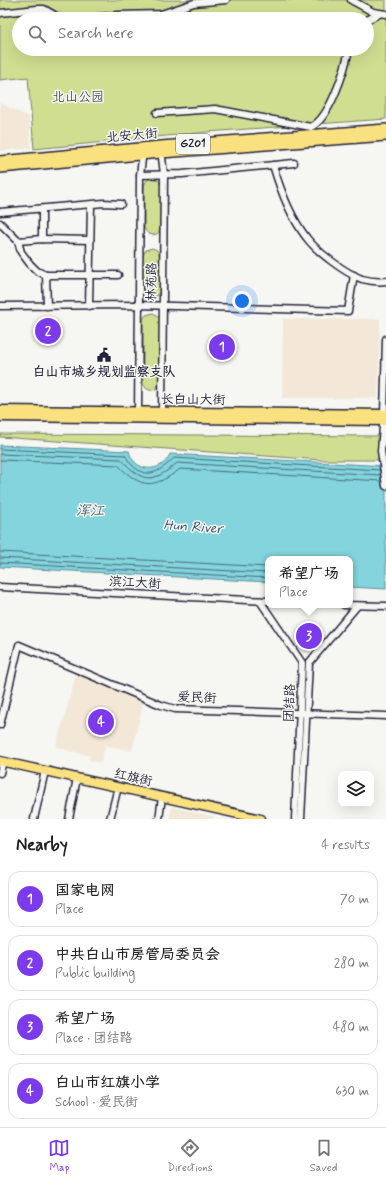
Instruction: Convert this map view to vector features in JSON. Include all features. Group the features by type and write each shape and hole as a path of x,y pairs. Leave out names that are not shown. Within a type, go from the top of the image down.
{"highway":[{"name":"北安大街","path":"161,150 386,129"},
{"name":"北安大街","path":"0,161 386,136"},
{"name":"北安大街","path":"0,168 143,151"}],"main road":[{"name":"长白山大街","path":"0,410 162,415 385,417"},
{"name":"长白山大街","path":"0,417 138,414"},
{"name":"红旗街","path":"1,761 261,819"}],"street":[{"path":"166,12 194,3 226,0"},
{"path":"351,0 373,12"},
{"path":"0,13 37,9 44,9 49,12"},
{"path":"158,113 215,109 311,127 317,124 332,101 342,76 347,56"},
{"name":"林苑路","path":"161,150 164,174 162,415"},
{"name":"林苑路","path":"138,414 140,176 143,151"},
{"path":"140,176 294,163"},
{"path":"272,165 278,185 306,237 320,250 354,275 375,282 386,282"},
{"path":"0,212 121,204"},
{"path":"90,205 90,306"},
{"path":"42,209 42,239"},
{"path":"0,223 18,241 22,252 30,264 37,271 46,275 118,275"},
{"path":"18,241 42,239 90,240"},
{"path":"46,275 47,306"},
{"path":"0,306 139,305 348,311 354,275"},
{"path":"386,339 385,417 381,451 386,486"},
{"name":"滨江大街","path":"0,587 265,601"},
{"path":"260,601 302,663 309,663 357,606"},
{"path":"353,606 386,606"},
{"name":"爱民街","path":"0,725 19,645 161,705 175,709 304,712 386,716"},
{"name":"团结路","path":"301,819 304,712 302,663"},
{"name":"团结路","path":"295,819 309,663"},
{"path":"0,773 1,761"},
{"path":"34,819 45,771"},
{"path":"69,819 78,778"},
{"path":"110,819 118,787"},
{"path":"159,819 162,797"}],"shaded area":[{"path":"0,103 29,117 31,148 0,151"},
{"path":"283,319 380,319 378,398 282,398"},
{"path":"77,671 144,699 132,751 105,745 101,763 89,760 90,756 56,747"},
{"path":"172,807 214,817 214,819 169,819"}],"green space":[{"name":"北山公园","path":"0,0 386,0 386,119 207,132 34,149 28,77 0,80"},
{"path":"153,178 158,180 161,185 161,228 157,234 153,235 147,233 144,227 144,185 147,180"},
{"path":"152,248 157,250 160,255 160,291 156,297 150,298 146,295 144,290 142,267 143,255 146,250"},
{"path":"153,313 157,315 160,320 159,383 156,389 149,390 143,383 143,319 146,315"},
{"path":"0,434 386,436 386,460 322,460 0,437"}],"water":[{"name":"浑江","path":"0,445 129,451 136,464 148,468 155,468 161,465 166,461 170,454 386,466 386,589 353,587 353,556 265,556 265,582 0,567"}],"place":[{"name":"中共白山市房管局委员会","path":"48,331"},
{"name":"国家电网","path":"222,347"},
{"name":"白山市城乡规划监察支队","path":"104,355"},
{"name":"希望广场","path":"309,636"},
{"name":"白山市红旗小学","path":"101,722"}],"water label":[{"name":"Hun River","path":"193,527"}]}
